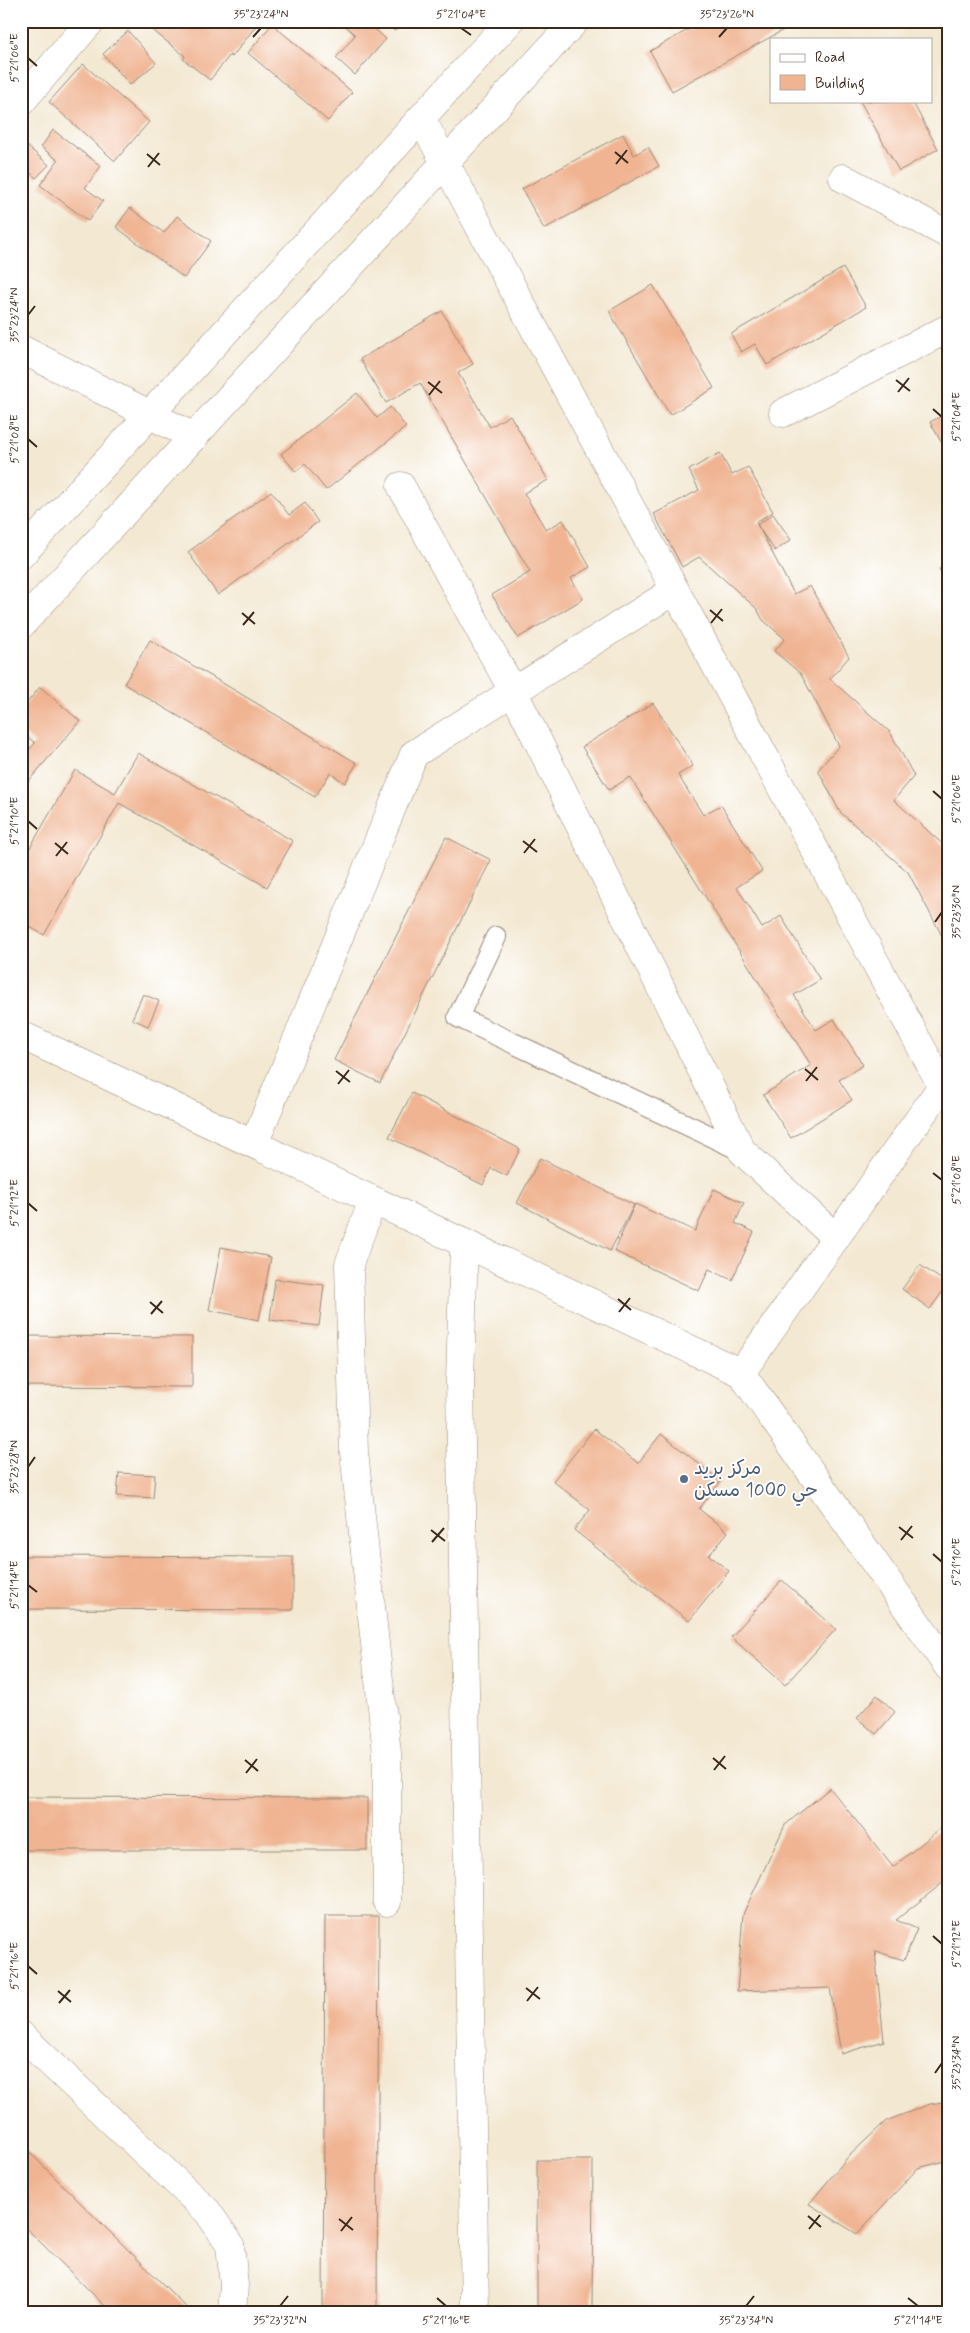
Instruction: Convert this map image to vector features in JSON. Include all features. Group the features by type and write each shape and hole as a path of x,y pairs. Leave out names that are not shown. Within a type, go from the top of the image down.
{"street":[{"path":"21,102 91,21"},
{"path":"21,555 510,21"},
{"path":"21,625 575,21"},
{"path":"421,118 675,590 945,1081 741,1373"},
{"path":"843,178 949,235"},
{"path":"783,414 949,328"},
{"path":"21,349 194,436"},
{"path":"401,486 513,691 742,1151 836,1238"},
{"path":"254,1144 414,754 675,590"},
{"path":"21,1035 741,1373 949,1668"},
{"path":"373,1200 349,1264 354,1452 387,1753 388,1902"},
{"path":"464,1243 460,1381 475,2312"},
{"path":"21,2035 207,2211 230,2244 234,2285 232,2312"}],"lane":[{"path":"496,937 458,1017 742,1151"}],"building":[{"path":"141,21 251,21 256,26 232,57 230,55 210,80 183,59 185,56"},
{"path":"340,21 366,21 386,39 355,75 336,58 355,35"},
{"path":"387,21 409,21 394,31"},
{"path":"704,21 783,21 787,28 672,91 650,51"},
{"path":"272,24 352,92 328,121 248,53"},
{"path":"128,31 156,63 130,85 103,54"},
{"path":"83,64 149,122 115,161 49,102"},
{"path":"861,102 913,102 938,149 899,171"},
{"path":"53,130 101,166 85,188 103,201 88,221 40,185 58,160 41,147"},
{"path":"623,134 634,155 648,147 659,166 544,229 522,189"},
{"path":"27,146 49,165 36,178 21,164 21,152"},
{"path":"130,208 164,233 177,216 211,241 184,278 116,227"},
{"path":"843,268 866,307 767,365 755,344 741,352 731,334"},
{"path":"653,285 714,388 670,415 609,311"},
{"path":"442,311 473,364 458,373 490,427 510,415 548,480 524,493 546,530 563,520 590,567 571,578 583,599 518,638 492,595 530,572 420,383 386,403 360,359"},
{"path":"357,393 377,418 390,407 406,427 326,490 305,464 296,472 281,454"},
{"path":"949,412 949,456 930,422"},
{"path":"720,453 732,475 748,467 773,512 756,522 794,594 810,586 849,657 830,679 890,732 914,776 894,800 949,850 947,945 908,872 840,812 818,770 839,746 801,674 774,651 785,639 763,620 757,609 699,557 682,567 654,514 699,490 689,470"},
{"path":"271,491 289,515 305,503 318,522 218,595 188,552"},
{"path":"773,514 791,540 775,551 757,525"},
{"path":"949,564 949,587 939,569"},
{"path":"150,640 357,763 345,783 330,773 315,797 124,684"},
{"path":"40,687 80,721 21,790 21,759 35,743 21,731 21,710"},
{"path":"653,703 693,766 678,775 703,815 721,805 762,871 737,887 762,928 781,916 820,980 794,995 816,1030 834,1019 863,1065 839,1080 852,1100 791,1138 763,1095 811,1065 630,777 609,790 582,747"},
{"path":"138,753 293,841 267,887 119,803 44,935 21,922 21,863 75,770 115,793"},
{"path":"446,837 491,860 380,1083 334,1060"},
{"path":"143,994 159,1001 148,1026 132,1019"},
{"path":"412,1093 520,1149 507,1176 491,1168 483,1185 389,1137"},
{"path":"540,1158 634,1205 610,1251 517,1203"},
{"path":"714,1189 744,1203 735,1223 754,1232 732,1280 709,1269 699,1291 614,1251 635,1204 695,1231"},
{"path":"221,1247 271,1257 259,1320 209,1310"},
{"path":"920,1265 948,1284 930,1309 902,1289"},
{"path":"275,1279 324,1285 319,1326 270,1320"},
{"path":"21,1336 192,1337 192,1387 21,1386"},
{"path":"594,1429 638,1463 661,1434 721,1481 699,1509 728,1532 709,1555 729,1571 689,1621 574,1530 590,1510 553,1481"},
{"path":"119,1473 155,1475 153,1498 117,1496"},
{"path":"21,1556 293,1557 293,1610 21,1609"},
{"path":"782,1580 836,1629 785,1685 731,1637"},
{"path":"877,1695 895,1712 876,1734 857,1718"},
{"path":"830,1788 893,1867 949,1823 949,1878 896,1920 917,1929 904,1960 875,1951 884,2041 841,2054 830,1988 737,1991 743,1914 785,1825"},
{"path":"21,1797 367,1798 367,1850 21,1850"},
{"path":"325,1916 379,1916 377,2312 323,2312"},
{"path":"949,2101 949,2160 918,2168 857,2234 809,2204 847,2158 886,2121 930,2104"},
{"path":"21,2144 188,2309 185,2312 111,2312 21,2223"},
{"path":"537,2160 593,2160 592,2312 537,2312"}],"place":[{"name":"مركز بريد حي 1000 مسكن","path":"684,1479"}]}
